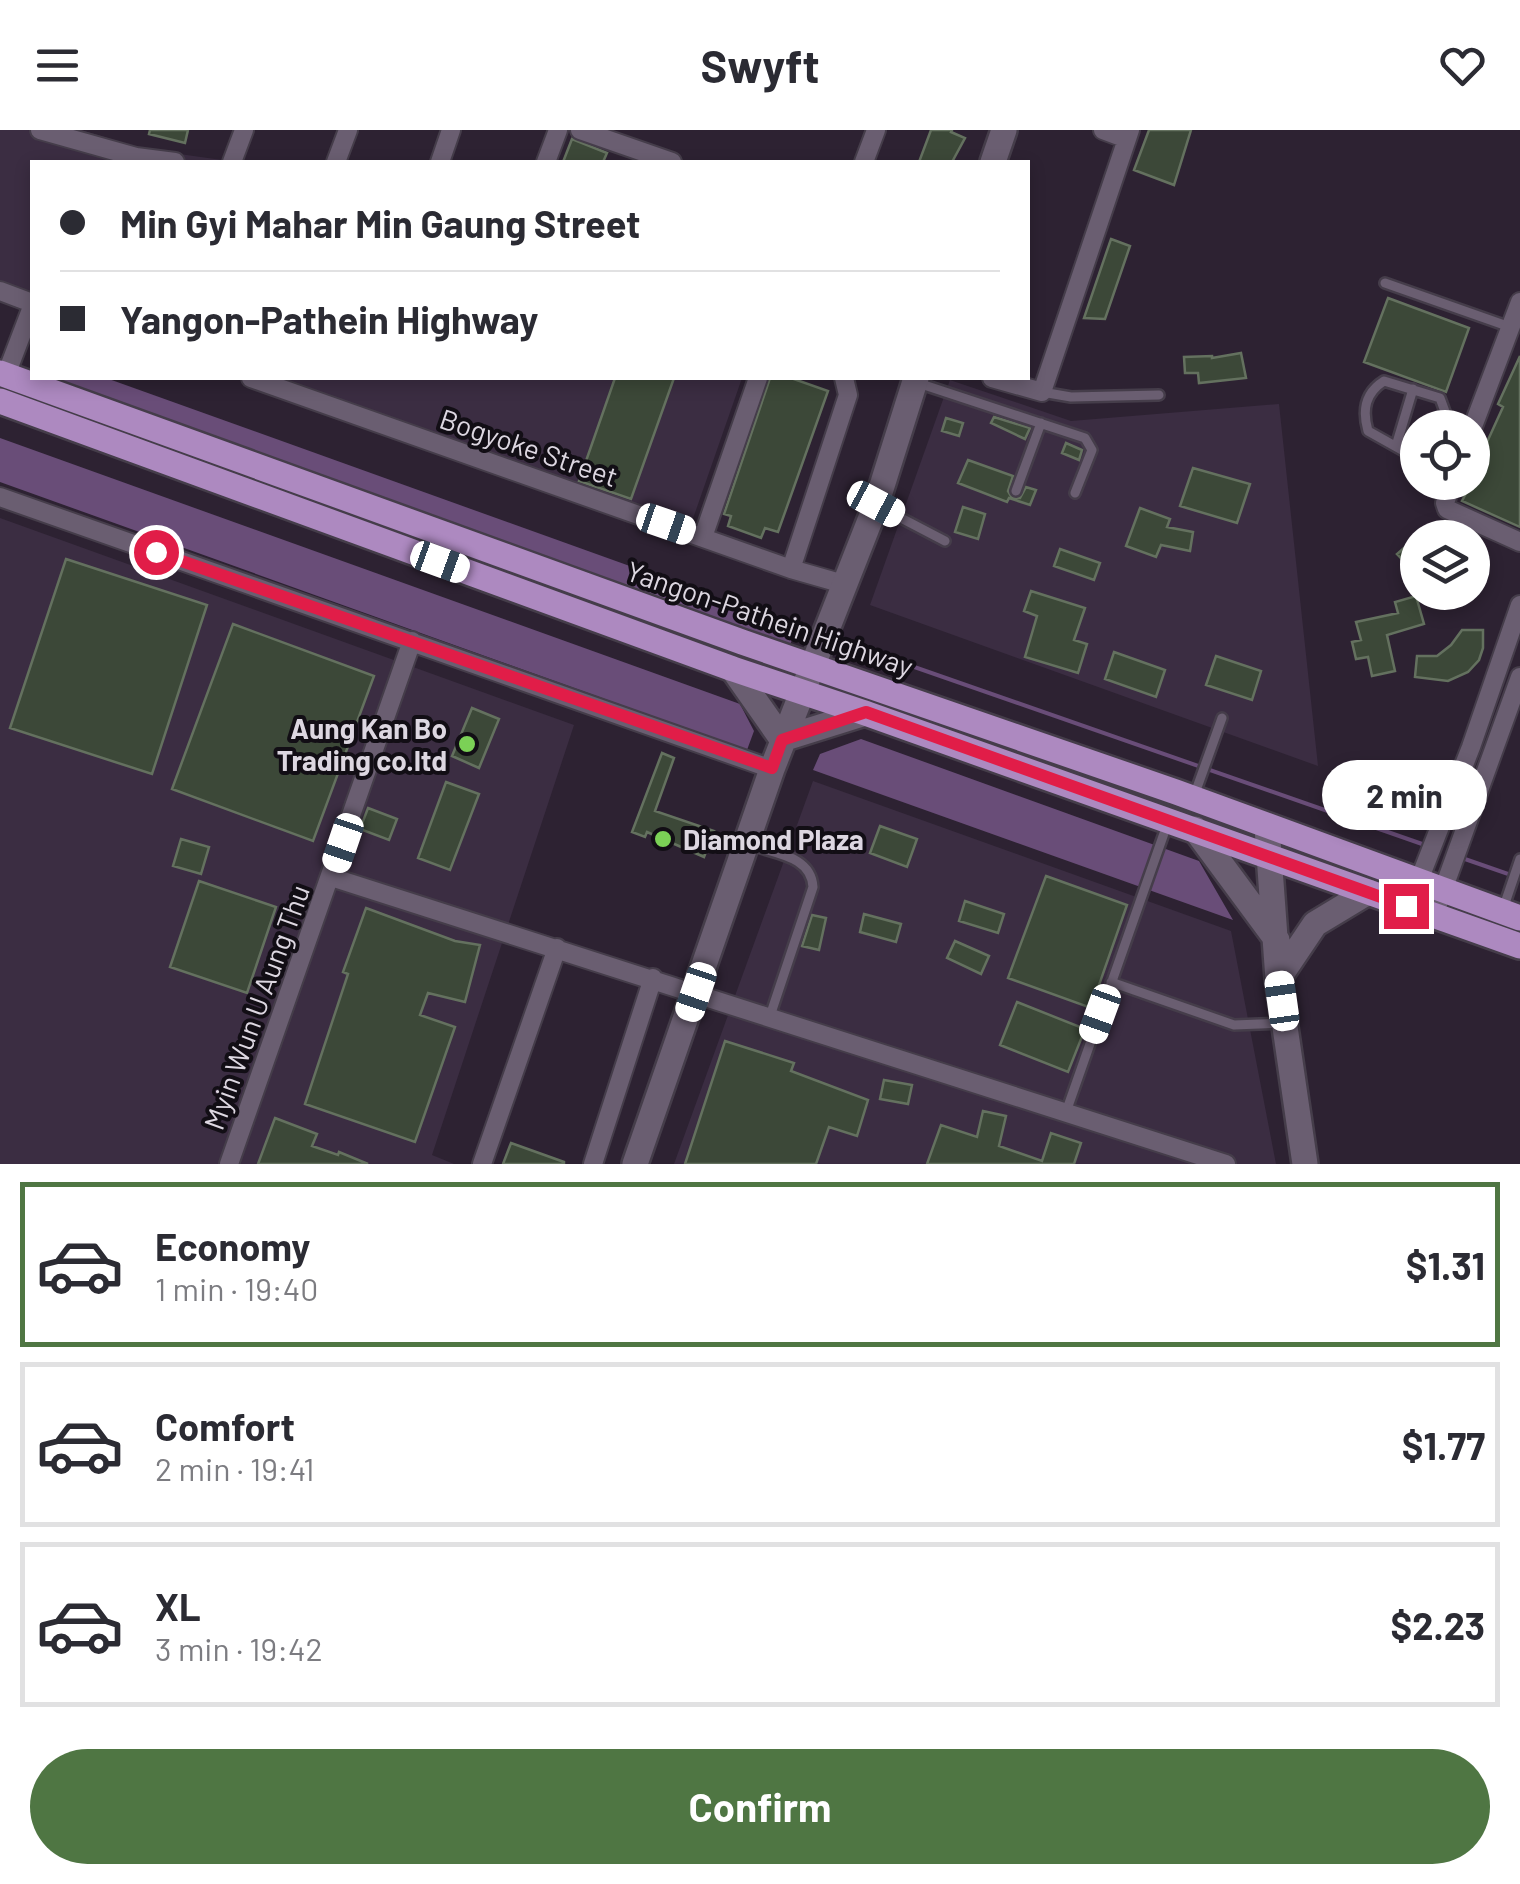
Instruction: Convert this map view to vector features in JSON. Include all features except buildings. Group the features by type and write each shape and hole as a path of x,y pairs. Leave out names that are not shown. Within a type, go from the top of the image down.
{"main road":[{"name":"Yangon-Pathein Highway","path":"5,374 1418,883 1439,903 1520,946"},
{"name":"Yangon-Pathein Highway","path":"0,401 733,669 866,712 1368,892 1511,915"}],"street":[{"path":"40,130 159,160"},
{"path":"233,160 244,130"},
{"path":"337,160 348,130"},
{"path":"441,160 451,130"},
{"path":"547,160 558,130"},
{"path":"580,130 666,160"},
{"path":"865,160 875,130"},
{"path":"993,160 1004,130"},
{"path":"999,380 1042,392 1129,134 1103,130"},
{"path":"0,291 30,304"},
{"path":"1479,410 1520,302"},
{"path":"5,374 30,310"},
{"name":"Bogyoke Street","path":"257,380 791,569 847,585"},
{"path":"703,537 757,380"},
{"path":"791,569 848,395 844,380"},
{"path":"636,1164 782,740 847,585 916,380"},
{"path":"0,497 772,768"},
{"path":"1446,500 1447,509 1520,542"},
{"path":"1418,883 1471,748 1520,605"},
{"name":"Myin Wun U Aung Thu","path":"229,1164 412,642"},
{"path":"733,669 782,740"},
{"path":"1439,903 1520,677"},
{"path":"782,740 866,712"},
{"path":"1268,827 1278,979 1305,1164"},
{"path":"1195,829 1277,940"},
{"path":"331,877 1226,1164"},
{"path":"1278,979 1315,924 1368,892"},
{"path":"482,1164 557,948"},
{"path":"593,1164 652,978"}],"lane":[{"path":"1385,283 1511,327"},
{"path":"916,380 1085,438 1092,450 1075,493"},
{"path":"1400,448 1368,431 1366,398 1374,388 1384,381 1413,389 1440,398 1445,410"},
{"path":"1396,446 1413,389"},
{"path":"1042,392 1071,397 1159,395"},
{"path":"1016,491 1041,423"},
{"path":"876,504 945,542"},
{"path":"1193,799 1222,718"},
{"path":"1066,1112 1169,819"},
{"path":"748,844 805,864 812,873 813,887 770,1016"},
{"path":"1511,915 1520,859"},
{"path":"1111,982 1234,1025 1285,1023"}],"shaded area":[{"path":"0,130 81,130 144,149 222,160 30,160 30,294 0,284"},
{"path":"52,380 112,380 797,626 790,645"},
{"path":"269,380 741,380 689,530"},
{"path":"950,380 1071,421 1279,404 1318,766 870,605"},
{"path":"0,438 740,704 754,731 747,750 0,482"},
{"path":"0,518 574,725 432,1155 454,1164 0,1164"},
{"path":"861,739 1199,861 1233,920 813,770 820,754"},
{"path":"813,781 1231,931 1276,1164 674,1164"}],"waterway":[{"path":"797,626 816,633"},
{"path":"834,639 1425,845"},
{"path":"1462,858 1520,878"}],"place":[{"name":"Aung Kan Bo Trading co.ltd","path":"467,744"},
{"name":"Diamond Plaza","path":"663,839"}],"route":[{"path":"156,552 772,768 782,740 866,712 1406,906"}]}
